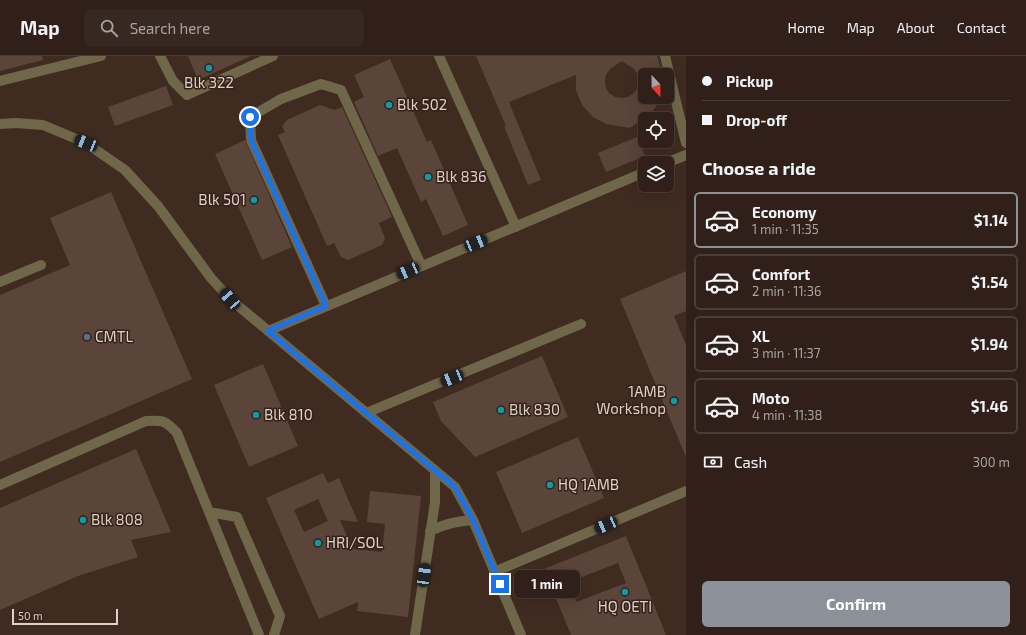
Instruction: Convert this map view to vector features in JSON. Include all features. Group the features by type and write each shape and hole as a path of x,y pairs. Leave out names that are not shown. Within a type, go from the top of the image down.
{"lane":[{"path":"0,81 101,56"},
{"path":"160,56 173,81 187,95 273,56"},
{"path":"439,56 516,226"},
{"path":"665,56 686,143"},
{"path":"326,306 251,140 250,117 282,99 320,84 341,90 421,266"},
{"path":"0,124 16,123 43,125 86,143 125,170 158,206 211,278 230,299 455,487 473,520 521,635"},
{"path":"674,160 686,155"},
{"path":"268,331 638,175"},
{"path":"0,282 41,265"},
{"path":"366,413 581,324"},
{"path":"0,485 146,421 158,420 168,423 176,433 259,635"},
{"path":"415,635 435,502 435,471"},
{"path":"494,572 686,491"},
{"path":"209,512 237,517 280,616 274,635"},
{"path":"430,531 455,521 473,520"}],"building":[{"path":"0,56 42,56 43,60 0,71"},
{"name":"Blk 322","path":"188,56 251,56 198,80"},
{"path":"476,56 657,56 661,68 638,68 638,75 634,69 622,61 610,69 606,75 606,88 609,93 615,97 628,97 634,93 638,87 638,104 658,104 652,112 638,112 638,122 630,128 606,124 593,117 582,105 576,90 576,75 509,102 541,180 528,185 504,126 506,126"},
{"path":"390,59 427,142 431,140 468,225 443,236 426,199 421,202 397,148 378,156 354,102 364,97 354,75"},
{"path":"166,86 173,105 115,126 108,107"},
{"path":"320,105 335,110 342,107 392,217 379,223 385,238 382,245 348,260 341,257 334,243 327,246 278,135 285,132 282,126 287,120"},
{"path":"637,137 638,148 642,148 645,156 638,156 638,159 606,172 598,153"},
{"name":"Blk 501","path":"245,140 292,247 262,260 215,154"},
{"name":"CMTL","path":"111,192 192,379 0,462 0,295 70,265 50,218"},
{"name":"1AMB Workshop","path":"686,271 686,311 674,316 686,345 686,457 620,299"},
{"name":"Blk 830","path":"542,356 568,417 475,457 441,421 433,402"},
{"name":"Blk 810","path":"263,364 298,446 249,467 214,385"},
{"name":"HQ 1AMB","path":"578,437 604,498 522,533 496,472"},
{"name":"Blk 808","path":"136,449 171,532 131,540 138,557 78,576 0,610 0,508"},
{"name":"HRI/SOL","path":"323,473 328,483 339,478 358,522 340,520 353,549 382,552 385,524 367,522 370,491 421,496 408,617 357,611 358,602 319,619 266,498","holes":["318,499 328,521 304,532 294,510"]},
{"name":"HQ OETI","path":"626,536 666,635 571,635 544,569","holes":["618,563 626,583 576,602 569,582"]}],"place":[{"name":"Blk 322","path":"209,68"},
{"name":"Blk 502","path":"389,105"},
{"name":"Blk 836","path":"428,177"},
{"name":"Blk 501","path":"254,200"},
{"name":"CMTL","path":"87,337"},
{"name":"1AMB Workshop","path":"674,401"},
{"name":"Blk 830","path":"501,410"},
{"name":"Blk 810","path":"256,415"},
{"name":"HQ 1AMB","path":"550,485"},
{"name":"Blk 808","path":"83,520"},
{"name":"HRI/SOL","path":"318,543"},
{"name":"HQ OETI","path":"625,592"}],"route":[{"path":"250,117 251,140 326,306 268,331 455,487 473,520 500,584"}]}
